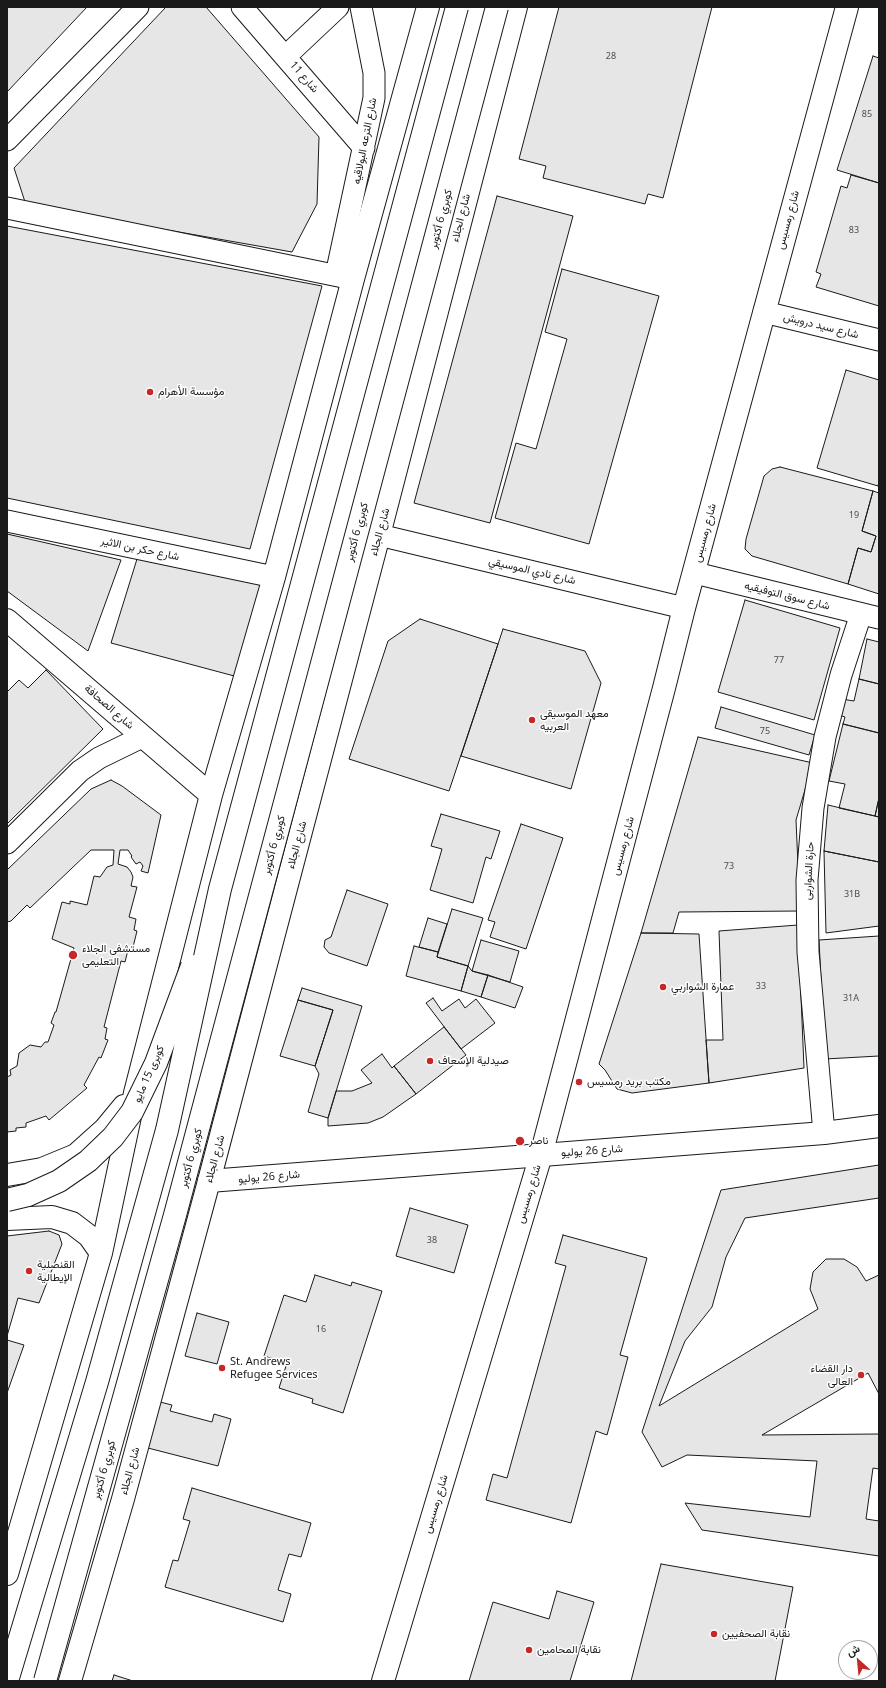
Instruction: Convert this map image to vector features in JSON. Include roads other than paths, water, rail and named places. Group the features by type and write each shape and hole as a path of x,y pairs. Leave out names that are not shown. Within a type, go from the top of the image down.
{"main road":[{"path":"7,1574 101,1253 135,1093 211,795 274,577 344,277 428,7"},
{"path":"8,1681 97,1382 167,1130 220,889 457,7"},
{"name":"كوبري 6 أكتوبر","path":"45,1681 177,1208 497,7"},
{"name":"شارع الجلاء","path":"70,1681 123,1499 208,1181 379,535 516,7"},
{"name":"شارع رمسيس","path":"383,1681 541,1155 684,608 695,573 847,7"},
{"name":"شارع الصحافة","path":"7,620 142,737 163,752 211,795"},
{"name":"كوبرى 15 مايو","path":"7,1200 28,1195 59,1181 88,1161 113,1137 132,1112 156,1063 220,889"},
{"path":"7,1176 42,1169 76,1155 105,1129 135,1093"},
{"name":"شارع 26 يوليو","path":"208,1181 824,1133 879,1126"},
{"path":"7,1219 52,1217 72,1223 89,1236 101,1253"}],"street":[{"path":"7,140 138,7"},
{"name":"شارع 11","path":"242,7 286,56 364,148"},
{"path":"286,56 338,7"},
{"name":"شارع الترعه البولاقيه","path":"344,277 364,148 374,98 374,72 361,7"},
{"path":"7,208 344,277"},
{"name":"شارع سيد درويش","path":"764,312 879,340"},
{"name":"شارع حكر بن الاثير","path":"7,522 274,577"},
{"name":"شارع نادي الموسيقي","path":"379,535 684,608"},
{"name":"شارع سوق التوفيقيه","path":"695,573 870,616"},
{"name":"حارة الشواربى","path":"824,1133 808,952 807,880 813,808 825,737 841,675 870,616"},
{"path":"7,843 80,771 100,758 142,737"}],"place":[{"name":"مؤسسة الأهرام","path":"150,392"},
{"name":"معهد الموسيقى العربيه","path":"532,720"},
{"name":"مستشفى الجلاء التعليمى","path":"73,955"},
{"name":"عمارة الشواربي","path":"663,987"},
{"name":"صيدلية الإسعاف","path":"430,1061"},
{"name":"مكتب بريد رمسيس","path":"579,1082"},
{"name":"ناصر","path":"520,1141"},
{"name":"القنصلية الإيطالية","path":"29,1271"},
{"name":"St. Andrews Refugee Services","path":"222,1368"},
{"name":"دار القضاء العالى","path":"861,1375"},
{"name":"نقابة الصحفيين","path":"714,1634"},
{"name":"نقابة المحامين","path":"529,1650"}]}
